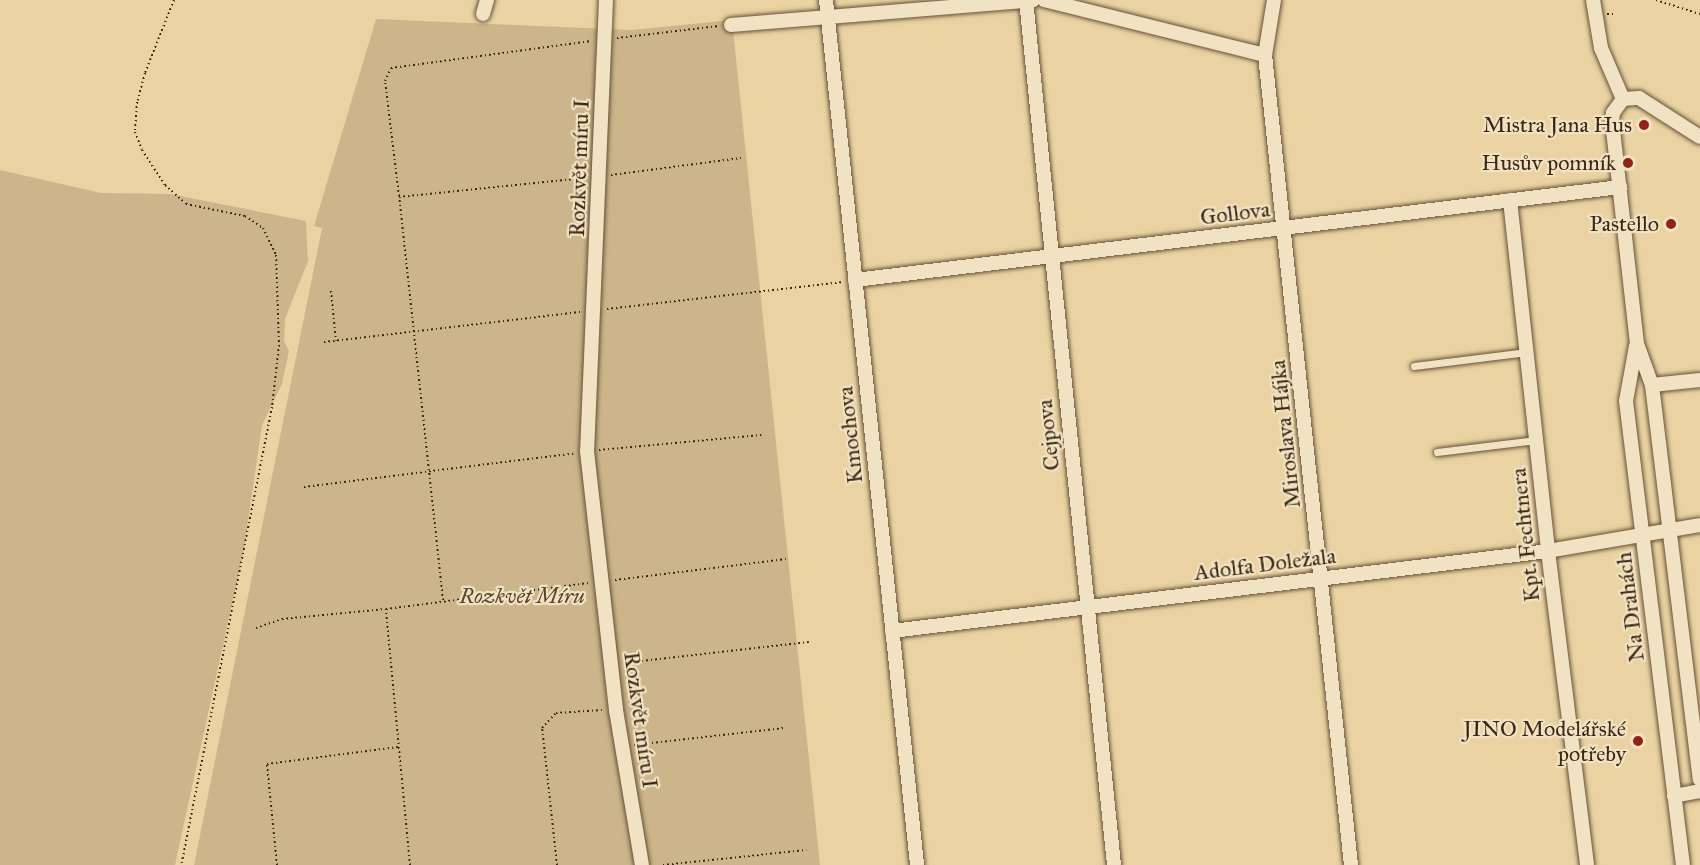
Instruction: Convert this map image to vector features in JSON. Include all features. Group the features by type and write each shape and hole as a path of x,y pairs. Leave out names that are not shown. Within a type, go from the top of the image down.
{"street":[{"path":"483,14 487,0"},
{"name":"Rozkvět míru I","path":"606,0 595,310 587,451 616,710 642,865"},
{"name":"Kmochova","path":"826,0 916,865"},
{"path":"731,25 793,18 828,20 1029,0"},
{"name":"Cejpova","path":"1029,0 1051,256 1114,865"},
{"path":"1044,0 1265,55"},
{"name":"Miroslava Hájka","path":"1274,0 1265,55 1351,865"},
{"path":"1593,0 1601,48 1623,99 1639,98 1700,137"},
{"name":"Na Drahách","path":"1623,99 1613,113 1612,122 1637,344 1652,385 1700,779"},
{"name":"Gollova","path":"855,280 1620,187"},
{"name":"Kpt. Fechtnera","path":"1510,200 1548,551 1587,865"},
{"name":"Na Drahách","path":"1637,344 1626,401 1683,865"},
{"path":"1652,385 1700,380"},
{"name":"Adolfa Doležala","path":"892,630 1548,551 1643,537 1670,529 1700,525"},
{"path":"1674,796 1700,791"}],"lane":[{"path":"1414,366 1527,352"},
{"path":"1437,452 1536,440"}],"path":[{"path":"174,0 145,73 137,102 135,132 142,150 165,185 186,204 245,216 263,228 276,255 279,345 270,419 181,865"},
{"path":"1656,0 1700,14"},
{"path":"443,600 387,72 399,64 605,34 731,25"},
{"path":"399,197 741,158"},
{"path":"324,342 855,280"},
{"path":"331,291 336,340"},
{"path":"304,487 587,451 761,435"},
{"path":"256,628 282,619 386,609 443,600 786,559"},
{"path":"386,609 410,865"},
{"path":"611,665 809,642"},
{"path":"557,865 542,728 555,712 616,710"},
{"path":"622,747 784,729"},
{"path":"277,865 267,764 398,747"},
{"path":"663,865 806,850"}],"green space":[{"name":"Rozkvět Míru","path":"376,19 632,30 732,20 820,865 194,865 322,228 314,226"},
{"path":"0,170 101,193 170,194 306,221 308,261 285,319 284,341 289,351 282,384 262,425 244,549 175,865 0,865"}],"place":[{"name":"Mistra Jana Hus","path":"1644,125"},
{"name":"Husův pomník","path":"1628,163"},
{"name":"Pastello","path":"1671,224"},
{"name":"JINO Modelářské potřeby","path":"1638,741"}]}
